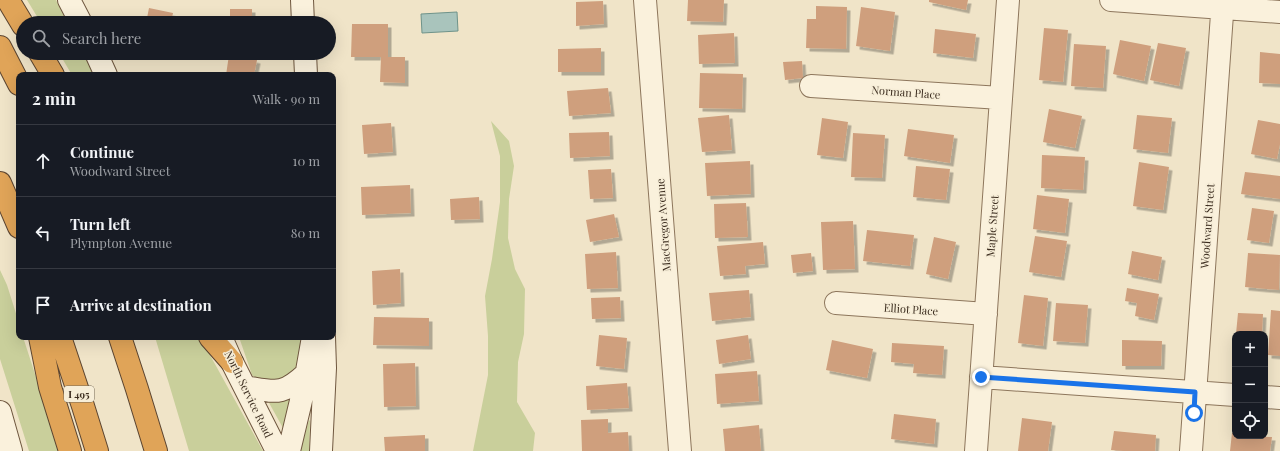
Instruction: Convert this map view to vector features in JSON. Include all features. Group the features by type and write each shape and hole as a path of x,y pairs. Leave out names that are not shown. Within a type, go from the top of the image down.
{"highway":[{"path":"8,0 18,16"},
{"path":"0,47 16,78"},
{"path":"44,60 51,72"},
{"path":"0,183 16,219"},
{"path":"41,340 50,387 70,451"},
{"name":"I 495","path":"61,340 84,406 97,451"},
{"path":"121,340 138,389 156,451"},
{"path":"213,340 232,362"}],"street":[{"path":"69,0 77,16"},
{"path":"302,0 303,16"},
{"name":"MacGregor Avenue","path":"645,0 680,451"},
{"name":"Maple Street","path":"976,451 1008,0"},
{"path":"1111,0 1223,4 1280,12"},
{"name":"Woodward Street","path":"1191,451 1223,4"},
{"path":"99,60 105,72"},
{"path":"305,60 306,72"},
{"name":"Norman Place","path":"812,86 1001,98"},
{"name":"Elliot Place","path":"836,304 986,314"},
{"name":"North Service Road","path":"222,340 277,451"},
{"path":"289,451 307,373 312,340"},
{"path":"321,451 325,368 324,340"},
{"path":"245,387 280,391 293,385 307,373"},
{"path":"981,377 1232,395"},
{"path":"1268,397 1280,398"},
{"path":"0,412 11,451"}],"green space":[{"path":"27,0 56,0 64,16 37,16"},
{"path":"63,60 88,60 94,72 70,72"},
{"path":"491,121 509,141 514,166 509,199 508,238 515,269 525,289 524,334 518,362 517,402 535,433 533,451 473,451 488,375 488,336 485,296 500,202 500,156"},
{"path":"0,270 7,285 16,314 16,340 24,340 60,451 29,451 0,359"},
{"path":"156,340 202,340 263,451 189,451"},
{"path":"240,340 306,340 304,355 289,383 263,383 252,375"},
{"path":"292,397 285,426 283,428 268,401"},
{"path":"309,420 309,451 300,451"}],"water":[{"path":"457,12 458,31 422,33 421,14"}],"building":[{"path":"688,0 724,0 723,22 687,21"},
{"path":"929,0 968,0 966,10 929,2"},
{"path":"603,1 604,24 576,26 576,2"},
{"path":"816,6 847,7 846,49 806,48 807,19 816,19"},
{"path":"861,7 895,12 890,51 856,46"},
{"path":"149,8 173,13 172,16 147,16"},
{"path":"230,9 252,9 252,16 230,16"},
{"path":"352,24 388,24 388,57 405,57 405,83 380,82 381,57 351,57"},
{"path":"1044,28 1068,30 1063,82 1039,80"},
{"path":"935,29 976,34 973,58 933,53"},
{"path":"734,33 735,63 699,64 698,35"},
{"path":"1120,40 1151,46 1144,81 1113,74"},
{"path":"1158,43 1186,48 1179,86 1150,80"},
{"path":"1074,44 1106,46 1103,88 1071,86"},
{"path":"601,48 601,72 558,72 558,49"},
{"path":"1260,52 1280,54 1280,84 1259,83"},
{"path":"228,60 257,60 255,72 226,72"},
{"path":"802,61 803,78 785,80 783,62"},
{"path":"700,73 743,74 742,109 699,108"},
{"path":"608,88 611,113 569,116 567,91"},
{"path":"1049,109 1082,116 1075,148 1043,142"},
{"path":"729,115 732,150 702,152 698,118"},
{"path":"1137,115 1172,118 1168,153 1133,149"},
{"path":"822,118 848,122 843,158 817,155"},
{"path":"1258,120 1280,124 1280,144 1277,159 1251,154"},
{"path":"391,123 393,152 364,154 362,125"},
{"path":"908,129 954,135 950,163 904,156"},
{"path":"609,132 610,156 570,158 569,133"},
{"path":"853,133 885,135 882,178 851,177"},
{"path":"1042,155 1085,157 1083,190 1041,188"},
{"path":"750,161 751,194 707,196 705,163"},
{"path":"1139,162 1169,167 1163,210 1133,206"},
{"path":"916,166 950,169 946,200 913,197"},
{"path":"611,169 613,198 590,199 588,170"},
{"path":"1245,172 1280,176 1280,199 1241,194"},
{"path":"410,185 411,213 362,215 361,187"},
{"path":"1037,195 1069,199 1065,233 1033,229"},
{"path":"479,197 480,219 451,220 450,199"},
{"path":"746,203 748,237 715,238 714,204"},
{"path":"1252,208 1274,211 1269,243 1247,240"},
{"path":"614,214 619,237 590,242 586,220"},
{"path":"853,221 855,269 823,270 821,222"},
{"path":"867,230 914,235 910,266 863,261"},
{"path":"1035,236 1067,241 1061,277 1029,272"},
{"path":"934,237 956,242 948,279 926,274"},
{"path":"763,242 765,264 745,266 746,274 720,276 717,246"},
{"path":"1132,251 1162,257 1158,280 1128,274"},
{"path":"616,252 618,288 587,289 585,254"},
{"path":"811,253 813,271 793,273 791,255"},
{"path":"1248,253 1280,255 1279,290 1245,287"},
{"path":"400,269 401,303 373,305 372,271"},
{"path":"1127,288 1159,294 1154,320 1135,316 1137,303 1125,301"},
{"path":"749,290 751,317 712,321 709,293"},
{"path":"1024,295 1048,298 1043,346 1018,343"},
{"path":"620,297 621,318 592,319 591,298"},
{"path":"1056,303 1088,305 1085,343 1053,341"},
{"path":"1271,310 1280,311 1280,356 1268,355"},
{"path":"1238,313 1263,314 1262,331 1236,331"},
{"path":"374,317 429,318 429,346 373,345"},
{"path":"599,335 627,338 624,369 596,366"},
{"path":"748,335 751,359 719,364 716,340"},
{"path":"832,340 873,349 867,378 826,370"},
{"path":"1122,340 1162,341 1161,366 1122,366"},
{"path":"892,343 944,346 942,375 913,373 914,364 891,362"},
{"path":"415,363 416,406 384,407 383,364"},
{"path":"757,371 759,401 717,404 715,374"},
{"path":"627,383 629,408 587,410 586,386"},
{"path":"894,414 936,419 934,444 891,439"},
{"path":"1022,418 1052,422 1048,451 1018,451"},
{"path":"608,419 608,433 628,432 629,451 582,451 581,420"},
{"path":"759,425 761,451 725,451 723,429"},
{"path":"1114,431 1156,435 1155,451 1111,450"},
{"path":"1232,433 1232,439 1268,439 1268,437 1272,437 1270,451 1230,451"},
{"path":"425,435 425,451 385,451 384,437"}],"route":[{"path":"981,377 1195,392 1194,413"}]}
